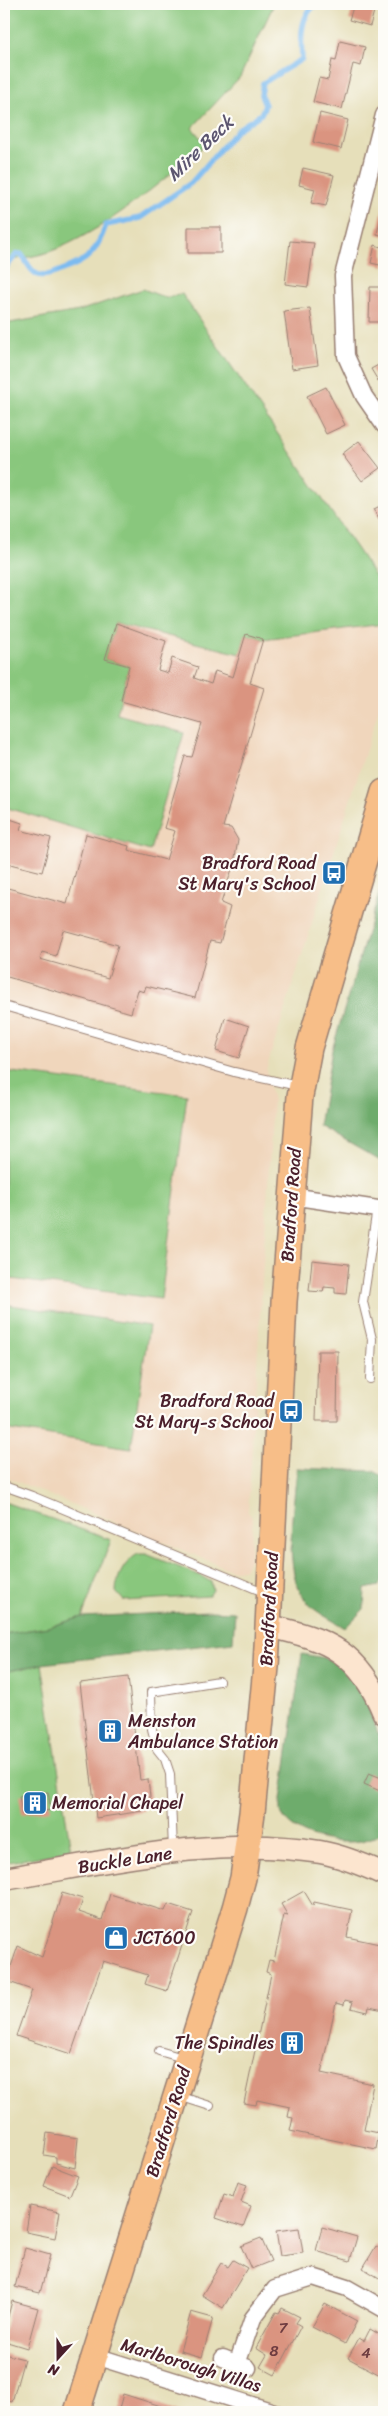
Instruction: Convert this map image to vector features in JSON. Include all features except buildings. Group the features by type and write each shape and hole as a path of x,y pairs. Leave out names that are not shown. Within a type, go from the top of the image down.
{"main road":[{"name":"Bradford Road","path":"77,2412 239,1896 255,1791 269,1626 274,1488 291,1196 302,1087 309,1048 384,792"}],"street":[{"path":"384,115 343,276 343,315 346,356 364,396 384,425"},
{"path":"291,1196 381,1209"},
{"path":"269,1626 307,1635 342,1651 356,1664 373,1686 384,1713"},
{"name":"Buckle Lane","path":"4,1879 174,1852 248,1846 321,1852 359,1863 384,1874"},
{"path":"236,2363 253,2318 275,2289 313,2277 347,2288 384,2309"},
{"name":"Marlborough Villas","path":"95,2356 274,2412"}],"lane":[{"path":"4,1006 234,1072 302,1087"},
{"path":"370,1379 372,1339 363,1302 381,1209"},
{"path":"4,1486 270,1595"},
{"path":"174,1852 170,1774 165,1759 157,1749 152,1729 150,1692 219,1681"},
{"path":"159,2051 188,2060"},
{"path":"177,2095 210,2106"}],"shaded area":[{"path":"143,289 166,298 182,294 384,589 384,692 266,1070 273,1101 248,1512 253,1518 250,1558 244,1570 231,1570 4,1476 4,324 79,311"}],"green space":[{"path":"4,4 274,4 240,77 192,128 206,144 131,205 90,232 49,252 4,262"},
{"path":"143,289 166,298 182,294 384,589 384,624 263,639 246,634 240,654 116,623 105,659 129,666 117,714 184,733 150,851 4,807 4,324 79,311"},
{"path":"384,877 384,1106 382,1129 384,1163 319,1126 332,1050"},
{"path":"4,1071 187,1095 161,1299 4,1278"},
{"path":"4,1304 149,1326 131,1448 4,1429"},
{"path":"297,1468 374,1471 384,1477 384,1574 379,1586 365,1589 364,1609 345,1628 320,1613 307,1602 299,1589 294,1574 291,1538"},
{"path":"4,1502 111,1540 82,1617 48,1627 4,1634"},
{"path":"138,1554 146,1554 201,1576 211,1582 213,1590 209,1596 124,1601 116,1592 116,1586 125,1565"},
{"path":"209,1611 235,1612 233,1642 42,1664 4,1672 4,1634 48,1627 82,1617"},
{"path":"302,1654 326,1658 345,1669 358,1682 384,1748 384,1830 375,1837 362,1841 347,1842 316,1838 291,1825 282,1814 281,1800"},
{"path":"42,1664 71,1851 4,1863 4,1672"}],"waterway":[{"name":"Mire Beck","path":"4,266 7,266 17,254 21,254 31,269 39,275 51,274 71,267 91,254 99,242 106,225 140,218 191,183 238,129 261,114 265,105 261,95 263,83 302,59 302,28 304,21 307,14 318,4"}],"place":[{"name":"Bradford Road St Mary's School","path":"334,873"},
{"name":"Bradford Road St Mary-s School","path":"291,1411"},
{"name":"Menston Ambulance Station","path":"110,1731"},
{"name":"Memorial Chapel","path":"35,1803"},
{"name":"JCT600","path":"116,1938"},
{"name":"The Spindles","path":"292,2043"}]}
